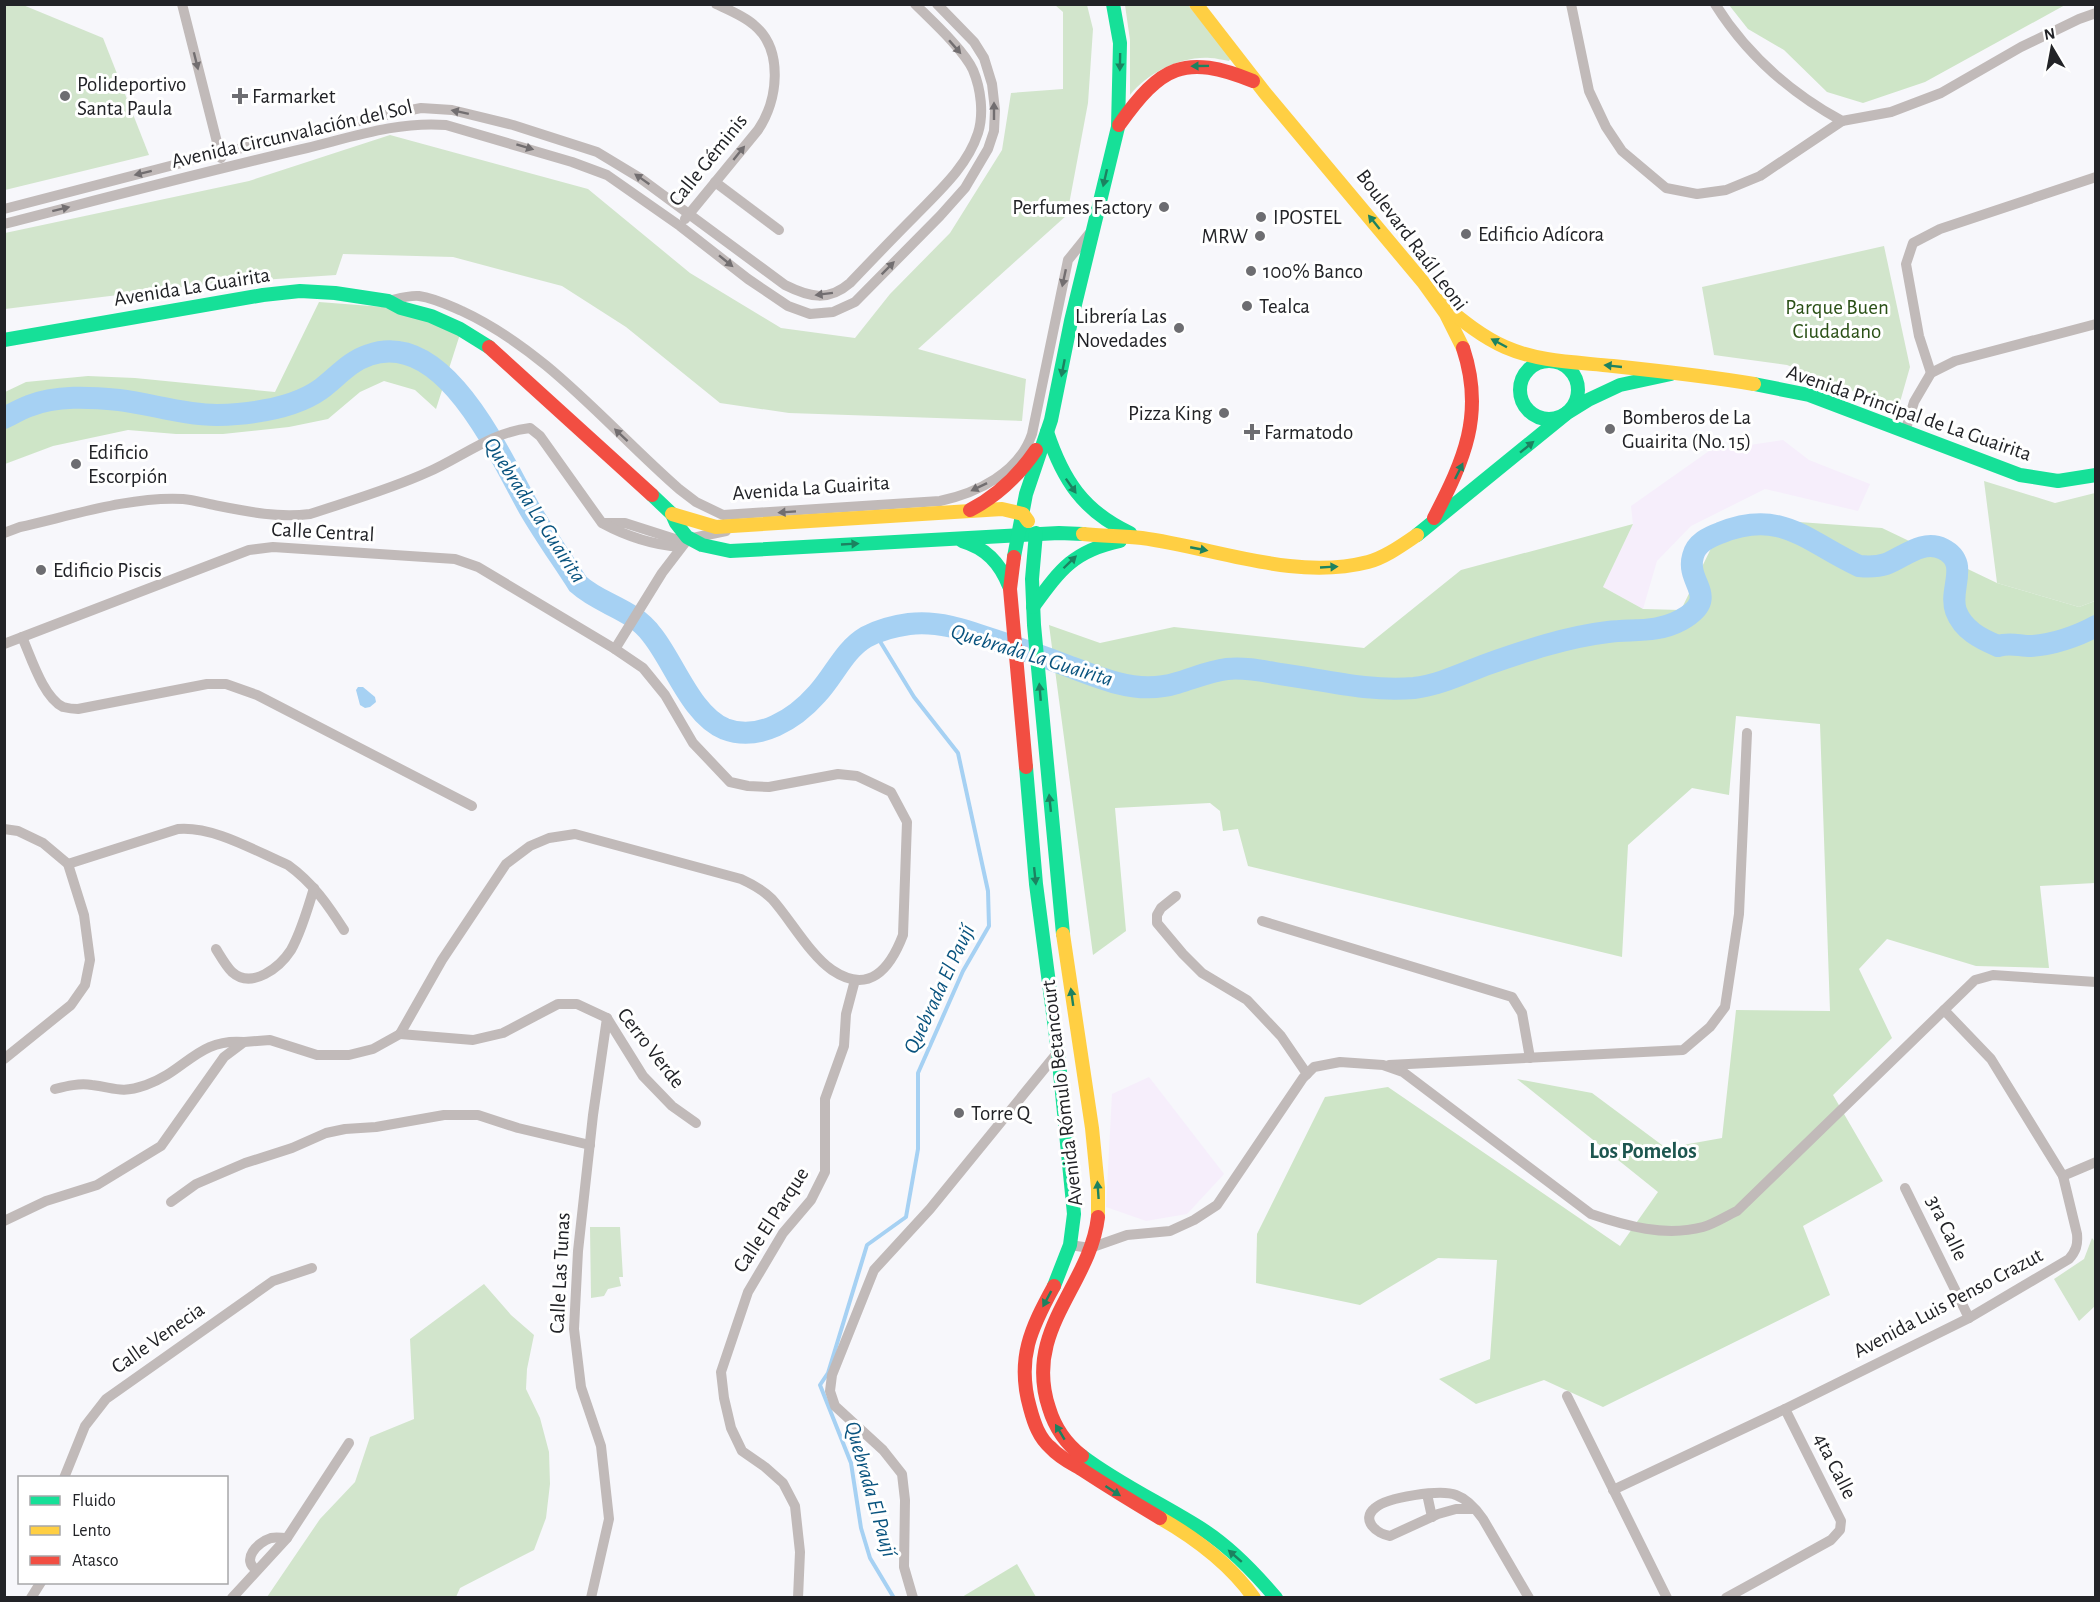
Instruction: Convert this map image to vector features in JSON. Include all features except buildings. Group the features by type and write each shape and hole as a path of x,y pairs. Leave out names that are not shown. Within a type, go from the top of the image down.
{"main road":[{"path":"1017,534 1026,494 1047,432 1118,127 1120,43 1113,4"},
{"name":"Boulevard Raúl Leoni","path":"1142,538 1270,563 1330,567 1371,561 1392,551 1432,523 1466,453 1471,433 1469,368 1465,354 1437,300 1256,82 1197,4"},
{"path":"1118,127 1150,86 1163,75 1180,68 1198,64 1215,66 1256,82"},
{"name":"Avenida La Guairita","path":"4,340 263,295 300,291 334,292 388,301 401,308 446,322 492,349 672,514 684,543"},
{"name":"Avenida Principal de La Guairita","path":"1437,300 1496,342 1512,350 1555,362 1567,367 1578,383 1575,403 1567,413 1554,418 1541,417 1529,411 1522,400 1521,386 1525,374 1541,362 1555,362 1614,366 1780,388 1809,395 2020,475 2045,481 2061,483 2096,475"},
{"name":"Avenida Principal de La Guairita","path":"1432,523 1567,413 1620,385 1671,374"},
{"path":"933,513 965,512 1000,490 1026,464 1047,432"},
{"path":"1047,432 1060,468 1080,498 1108,522 1142,538"},
{"name":"Avenida La Guairita","path":"672,514 682,515 699,523 716,527 1002,509 1023,514"},
{"path":"1023,514 1036,533"},
{"path":"684,543 730,551 1036,533 1142,538"},
{"name":"Avenida Rómulo Betancourt","path":"1036,533 1032,572 1033,607 1045,751 1065,951 1094,1143 1098,1202 1096,1228 1090,1248 1056,1316 1044,1351 1043,1386 1053,1421 1061,1436 1080,1456 1221,1543 1258,1577 1276,1598"},
{"name":"Avenida Rómulo Betancourt","path":"1017,534 1010,589 1023,755 1036,884 1058,1052 1074,1214 1070,1245 1054,1285 1037,1317 1025,1353 1024,1387 1034,1423 1042,1438 1061,1457 1202,1545 1254,1598"},
{"path":"941,538 969,542 982,548 998,562 1010,589"},
{"path":"1033,607 1050,583 1078,554 1115,542 1142,538"}],"street":[{"path":"182,4 223,168"},
{"name":"Calle Géminis","path":"680,226 768,116 773,98 773,58 761,33 744,18 716,4"},
{"name":"Avenida Circunvalación del Sol","path":"4,208 220,153 414,110 452,110 513,125 597,152 640,178 785,285 803,294 825,296 850,283 951,178 970,151 980,126 980,101 972,70 935,24 915,4"},
{"name":"Avenida Circunvalación del Sol","path":"4,224 223,168 410,124 446,124 572,162 607,175 788,306 810,314 823,314 843,309 855,302 959,196 984,158 994,131 994,98 984,58 974,42 937,4"},
{"path":"1572,4 1589,91 1606,127 1622,151 1666,188 1697,194 1726,190 1760,176 1842,121 1891,112 1941,93 2021,46 2096,13"},
{"path":"1715,4 1731,30 1760,63 1798,93 1842,121"},
{"path":"1931,373 1919,336 1906,264 1913,243 1940,229 2096,177"},
{"path":"716,182 779,231"},
{"name":"Avenida La Guairita","path":"388,301 416,295 432,298 485,322 518,343 556,374 680,489 696,502 723,515 940,501 960,497 994,480 1012,466 1024,452 1032,434 1068,260 1093,229"},
{"path":"1905,432 1914,402 1931,373 1955,361 2096,324"},
{"path":"4,533 20,527 133,502 157,499 185,499 257,514 280,516 310,514 429,472 470,448 507,433 530,429 535,432 602,523 625,523 684,543 752,526"},
{"path":"615,650 662,573 684,543"},
{"name":"Calle Central","path":"4,644 249,550 273,547 454,559 478,567 643,668 665,695 693,743 730,782 769,787 838,774 857,776 891,792 907,822 903,935 897,952 879,974 872,978 855,980"},
{"path":"22,637 45,688 51,698 63,707 78,710 207,684 226,684 257,695 472,806"},
{"path":"1070,1245 1090,1248 1127,1234 1170,1231 1194,1220 1217,1205 1314,1067 1340,1062 1383,1065 1683,1050 1710,1027 1725,1007 1739,914 1747,733"},
{"path":"68,864 178,830 193,828 208,831 288,866 324,899 344,930"},
{"path":"4,829 18,831 43,843 68,864 84,915 90,960 86,985 71,1005 4,1059"},
{"path":"55,1089 79,1084 117,1091 131,1089 160,1079 209,1046 228,1040 270,1040 317,1055 349,1055 373,1049 400,1034 442,960 506,864 530,846 549,838 574,834 741,879 770,897 819,958 832,970 855,980"},
{"path":"216,949 234,973 243,978 260,976 273,969 291,949 314,888"},
{"path":"1176,896 1156,915 1157,923 1202,973 1247,1000 1281,1036 1307,1074"},
{"path":"1262,921 1512,997 1522,1013 1530,1058"},
{"path":"1383,1065 1403,1072 1591,1214 1627,1226 1666,1231 1703,1227 1737,1211 1975,980 1993,975 2096,982"},
{"name":"Calle El Parque","path":"798,1598 800,1552 795,1506 783,1484 765,1467 742,1451 731,1428 724,1398 722,1372 748,1292 783,1233 811,1200 825,1172 825,1099 844,1046 846,1014 855,980"},
{"name":"Cerro Verde","path":"400,1034 473,1040 503,1033 558,1004 577,1004 607,1018 643,1076 672,1106 696,1123"},
{"name":"Avenida Luis Penso Crazut","path":"1613,1490 1785,1409 1969,1318 2069,1259 2075,1253 2078,1243 2077,1234 2063,1176 1991,1059 1944,1010"},
{"name":"Calle Las Tunas","path":"591,1598 609,1519 601,1446 581,1387 574,1329 578,1251 607,1018"},
{"path":"4,1221 46,1201 97,1185 161,1146 224,1057 244,1041"},
{"path":"913,1598 904,1567 902,1474 883,1450 835,1406 830,1391 832,1375 874,1270 930,1209 1058,1052"},
{"path":"171,1202 196,1184 327,1133 444,1115 478,1115 518,1128 590,1145"},
{"path":"2063,1176 2096,1162"},
{"name":"3ra Calle","path":"1905,1188 1969,1318"},
{"name":"Calle Venecia","path":"65,1476 84,1426 106,1399 273,1281 312,1268"},
{"path":"1567,1396 1667,1598"},
{"name":"4ta Calle","path":"1726,1598 1831,1540 1840,1530 1841,1521 1785,1409"},
{"path":"232,1598 287,1538 349,1443"},
{"path":"1474,1509 1456,1509 1390,1536 1377,1532 1371,1526 1370,1520 1370,1513 1389,1500 1444,1492 1453,1493 1462,1498 1474,1509 1484,1519 1529,1598"},
{"path":"1427,1494 1432,1517"},
{"path":"257,1570 251,1565 252,1551 259,1544 272,1538 287,1538"},
{"path":"32,1598 39,1584"}],"shaded area":[{"path":"1783,440 1809,460 1870,484 1858,511 1765,489 1691,526 1657,561 1643,609 1603,587 1633,524 1631,506 1709,451"},
{"path":"1149,1077 1224,1174 1187,1214 1146,1221 1106,1207 1112,1094"}],"green space":[{"name":"Polideportivo Santa Paula","path":"4,5 23,5 103,38 149,155 5,190"},
{"path":"1055,5 1087,5 1093,29 1088,103 1067,215 918,349 1026,379 1022,421 789,413 720,403 626,327 562,286 453,257 343,254 336,275 215,283 5,309 5,233 249,181 390,135 588,189 690,273 781,328 855,338 890,294 950,233 1002,150 1011,93 1063,89 1063,12"},
{"path":"1125,5 1188,5 1231,58 1229,61 1199,58 1165,67 1137,87 1130,95 1130,40"},
{"path":"1729,5 2065,5 1925,82 1863,103 1827,92 1784,50 1748,29"},
{"name":"Parque Buen Ciudadano","path":"1884,246 1910,367 1898,409 1787,365 1714,355 1702,287"},
{"path":"319,302 397,308 462,328 436,409 415,390 384,381 360,392 328,419 289,427 223,434 176,434 128,430 53,446 5,464 5,392 26,382 88,376 135,378 275,392"},
{"path":"1984,481 2055,503 2095,493 2095,601 2079,607 1997,583"},
{"path":"1757,519 1882,528 1997,583 2079,607 2095,601 2095,883 2040,886 2049,968 1976,966 1887,939 1859,969 1892,1038 1833,1095 1883,1181 1803,1226 1830,1295 1603,1407 1544,1380 1476,1404 1439,1379 1490,1359 1497,1260 1438,1258 1360,1305 1256,1283 1257,1234 1325,1097 1388,1087 1620,1246 1658,1192 1517,1079 1592,1093 1666,1148 1722,1138 1736,1010 1830,1011 1820,724 1736,716 1729,795 1692,788 1628,845 1622,957 1248,866 1238,829 1223,831 1220,811 1210,803 1115,808 1126,931 1093,955 1049,625 1100,643 1174,627 1364,648 1461,570 1633,524 1603,587 1643,609 1681,610 1717,536"},
{"path":"590,1227 620,1227 623,1277 619,1277 621,1286 608,1289 604,1296 591,1298"},
{"path":"2092,1238 2095,1242 2095,1306 2079,1321 2054,1279 2084,1259"},
{"path":"484,1284 511,1315 534,1335 527,1369 526,1389 540,1418 549,1452 550,1484 546,1518 534,1550 460,1588 456,1597 267,1597 320,1519 355,1482 370,1437 414,1419 410,1339"},
{"path":"1017,1564 1036,1597 962,1597"}],"water":[{"path":"358,687 363,687 375,697 376,702 365,708 360,705 356,690"}],"waterway":[{"name":"Quebrada La Guairita","path":"4,418 39,402 73,398 119,400 204,415 257,412 285,406 310,396 350,365 369,355 397,352 422,360 445,378 467,402 486,430 535,518 578,584 644,626 660,646 702,712 725,729 738,732 751,733 776,726 798,712 823,687 851,649 866,637 892,627 920,623 964,630 1103,679 1132,686 1162,686 1214,671 1240,669 1363,687 1397,689 1423,687 1561,641 1592,634 1654,629 1681,620 1693,612 1701,597 1692,566 1697,547 1720,533 1742,526 1761,524 1793,531 1859,566 1886,564 1914,550 1928,546 1943,549 1956,562 1954,603 1959,618 1973,633 1998,646 2047,644 2096,626"},
{"name":"Quebrada El Paují","path":"878,632 881,643 914,697 958,753 988,891 989,926 963,971 918,1073 918,1149 906,1217 867,1245 828,1373 820,1385 851,1463 861,1528 870,1558 894,1598"}],"traffic: fast":[{"path":"1014,557 1026,494 1051,420 1071,321 1118,127 1120,43 1113,4"},
{"path":"4,340 263,295 300,291 335,293 388,301 401,308 431,316 460,329 489,347"},
{"path":"1549,361 1560,363 1573,374 1578,390 1576,401 1565,414 1549,419 1538,417 1525,406 1520,390 1522,379 1533,366 1549,361"},
{"path":"1417,535 1567,413 1620,385 1671,374"},
{"path":"1754,384 1809,395 2020,475 2058,481 2096,475"},
{"path":"1047,432 1060,465 1077,492 1099,515 1130,533"},
{"path":"652,495 672,514 687,537 702,545 730,551 1059,533 1083,534"},
{"path":"1036,533 1032,579 1034,625 1063,934"},
{"path":"962,541 985,552 997,564 1009,586"},
{"path":"1033,607 1051,582 1069,564 1090,550 1120,541"},
{"path":"1026,767 1036,884 1058,1052 1074,1214 1070,1245 1054,1286"},
{"path":"1082,1456 1215,1538 1243,1562 1276,1598"}],"traffic: slow":[{"path":"1196,4 1265,93 1423,282 1446,314 1463,348"},
{"path":"1437,300 1487,337 1505,347 1531,356 1754,384"},
{"path":"672,514 716,527 1002,509 1023,514 1028,521"},
{"path":"1083,534 1142,538 1255,561 1312,568 1340,567 1375,560 1417,535"},
{"path":"1063,934 1092,1128 1098,1188 1098,1217"},
{"path":"1160,1518 1186,1534 1223,1563 1254,1598"}],"traffic: jam":[{"path":"1119,125 1148,89 1176,70 1191,67 1209,68 1229,72 1253,81"},
{"path":"489,347 652,495"},
{"path":"1434,518 1454,476 1468,436 1472,394 1463,348"},
{"path":"970,510 1007,484 1036,450"},
{"path":"1014,557 1010,589 1026,767"},
{"path":"1082,1456 1058,1429 1051,1415 1043,1380 1045,1355 1051,1331 1093,1242 1098,1217"},
{"path":"1054,1286 1033,1330 1025,1359 1026,1390 1038,1430 1043,1440 1061,1457 1160,1518"}],"place":[{"name":"Polideportivo Santa Paula","path":"65,96"},
{"name":"Farmarket","path":"240,96"},
{"name":"Perfumes Factory","path":"1164,207"},
{"name":"IPOSTEL","path":"1261,217"},
{"name":"Edificio Adícora","path":"1466,234"},
{"name":"MRW","path":"1260,236"},
{"name":"100% Banco","path":"1251,271"},
{"name":"Tealca","path":"1247,306"},
{"name":"Librería Las Novedades","path":"1179,328"},
{"name":"Pizza King","path":"1224,413"},
{"name":"Bomberos de La Guairita (No. 15)","path":"1610,429"},
{"name":"Farmatodo","path":"1252,432"},
{"name":"Edificio Escorpión","path":"76,464"},
{"name":"Edificio Piscis","path":"41,570"},
{"name":"Torre Q","path":"959,1113"}],"district":[{"name":"Los Pomelos","path":"1643,1151"}]}
